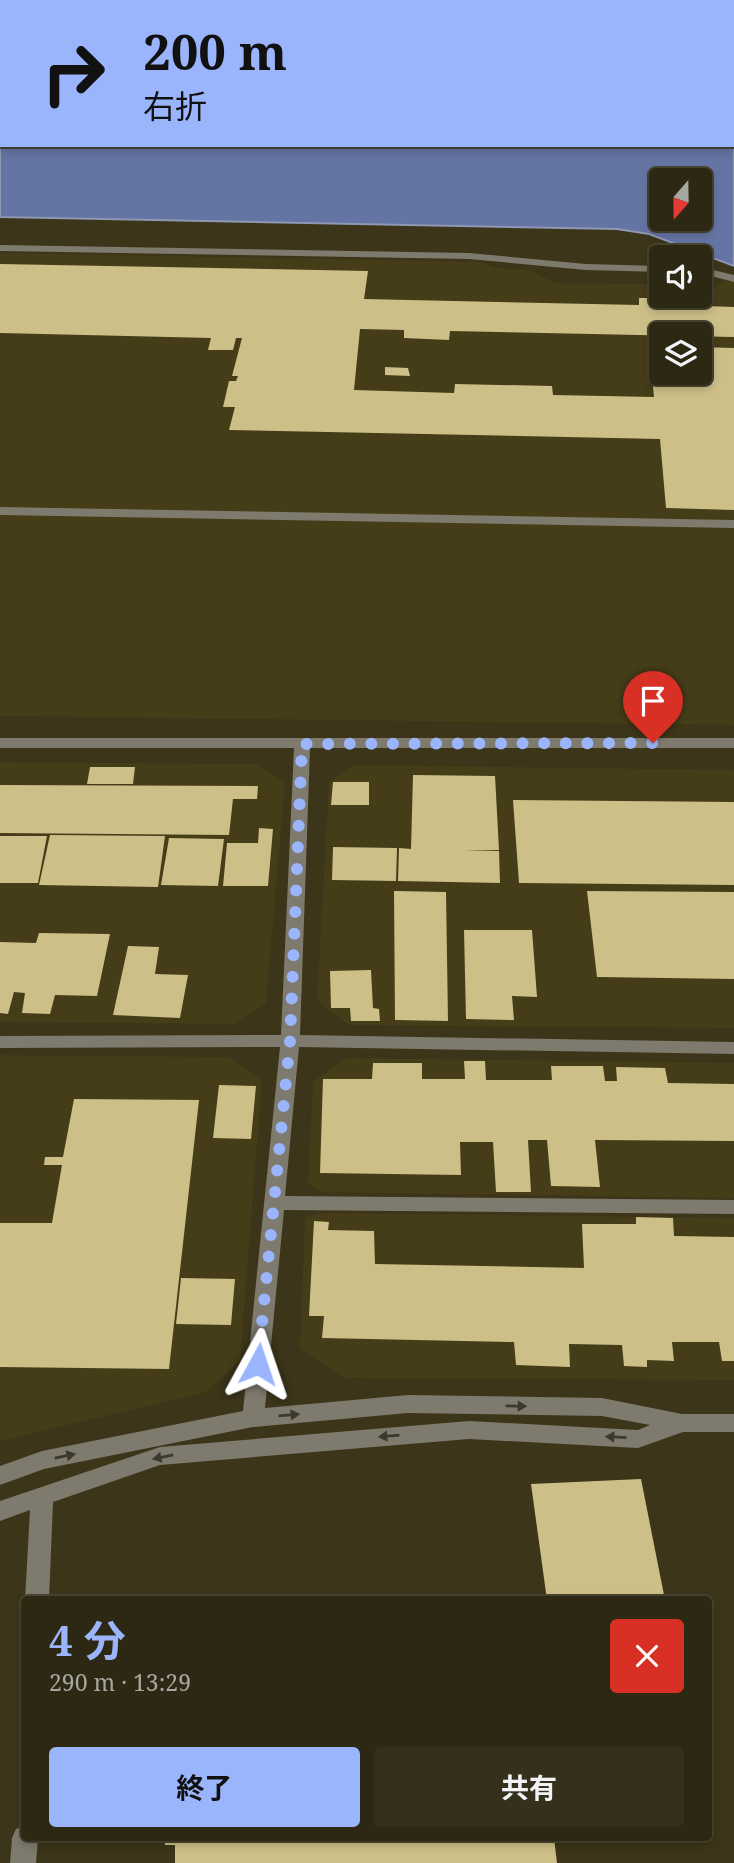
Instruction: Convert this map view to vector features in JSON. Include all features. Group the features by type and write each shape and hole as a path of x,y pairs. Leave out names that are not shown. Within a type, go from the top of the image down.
{"street":[{"path":"0,248 469,257 586,267 649,269"},
{"path":"712,271 734,279"},
{"path":"0,511 734,524"},
{"path":"0,743 734,743"},
{"path":"253,1418 290,1041 302,744"},
{"path":"0,1042 290,1041 734,1048"},
{"path":"274,1203 734,1207"},
{"path":"0,1476 42,1460 253,1418 408,1404 602,1407 682,1423 734,1423"},
{"path":"0,1511 160,1456 469,1430 638,1439 682,1423"},
{"path":"37,1596 42,1497"},
{"path":"23,1863 25,1841"}],"shaded area":[{"path":"0,253 482,262 496,268 529,270 555,283 649,284 649,308 712,308 712,285 734,279 734,725 0,716"},
{"path":"0,762 257,764 285,782 266,1003 235,1024 0,1022"},
{"path":"353,765 734,770 734,1028 349,1025 317,1000 329,782"},
{"path":"0,1055 229,1057 262,1080 240,1360 207,1392 0,1441"},
{"path":"346,1058 734,1063 734,1198 323,1192 308,1184 313,1082"},
{"path":"320,1213 734,1218 734,1380 344,1378 300,1349 305,1218"}],"water":[{"path":"0,147 734,147 734,266 712,258 712,245 678,245 649,234 617,229 0,217"}],"building":[{"path":"0,264 368,271 364,299 639,305 639,298 649,298 649,308 734,307 734,337 712,337 712,322 649,322 649,335 450,331 449,340 404,338 404,330 360,329 354,390 454,393 455,384 552,386 553,395 654,397 653,385 712,385 712,347 734,348 734,510 666,508 660,439 229,430 235,407 223,407 229,381 236,381 238,376 232,376 242,338 236,338 233,350 208,350 211,338 0,333"},
{"path":"385,367 408,368 410,376 385,375"},
{"path":"90,767 135,767 133,784 87,784"},
{"path":"413,775 495,776 499,850 464,850 499,851 500,883 398,881 399,848 411,849"},
{"path":"333,782 369,782 369,805 331,805"},
{"path":"0,785 258,786 257,799 233,799 229,835 0,833"},
{"path":"513,800 734,802 734,885 519,883"},
{"path":"259,828 273,829 268,886 223,886 227,843 258,843"},
{"path":"50,835 165,836 158,887 39,885"},
{"path":"0,836 47,836 38,883 0,883"},
{"path":"169,838 224,839 218,886 161,885"},
{"path":"333,847 397,848 396,881 332,880"},
{"path":"394,891 446,892 448,1021 395,1020"},
{"path":"587,891 734,892 734,979 597,977"},
{"path":"464,930 532,930 537,997 512,996 514,1020 466,1019"},
{"path":"39,933 110,934 97,996 55,995 50,1014 22,1013 25,993 14,992 8,1014 0,1013 0,942 36,943"},
{"path":"128,946 159,947 155,974 188,975 180,1018 113,1015"},
{"path":"371,970 373,1008 379,1009 380,1021 351,1021 350,1008 331,1008 330,971"},
{"path":"464,1061 485,1061 486,1080 552,1080 551,1066 603,1066 605,1081 617,1081 616,1067 665,1068 668,1083 734,1084 734,1141 595,1140 600,1187 551,1186 547,1140 528,1140 531,1192 496,1192 493,1142 460,1142 461,1175 320,1173 323,1079 372,1079 373,1063 422,1063 422,1079 465,1079"},
{"path":"219,1085 256,1086 251,1139 213,1138"},
{"path":"74,1099 199,1100 169,1369 0,1367 0,1223 52,1223 62,1165 44,1165 45,1157 63,1157"},
{"path":"636,1217 673,1218 674,1236 734,1237 734,1361 722,1361 719,1342 672,1342 674,1361 647,1360 647,1367 624,1366 622,1345 569,1344 570,1367 516,1365 514,1342 322,1338 324,1316 309,1316 314,1221 329,1222 328,1230 374,1231 375,1264 584,1268 582,1224 636,1224"},
{"path":"181,1278 235,1279 231,1325 176,1324"},
{"path":"641,1479 664,1596 546,1596 531,1484"},
{"path":"165,1841 554,1841 557,1863 175,1863 175,1845 165,1845"}],"route":[{"path":"258,1364 290,1041 302,744 653,743"}]}
